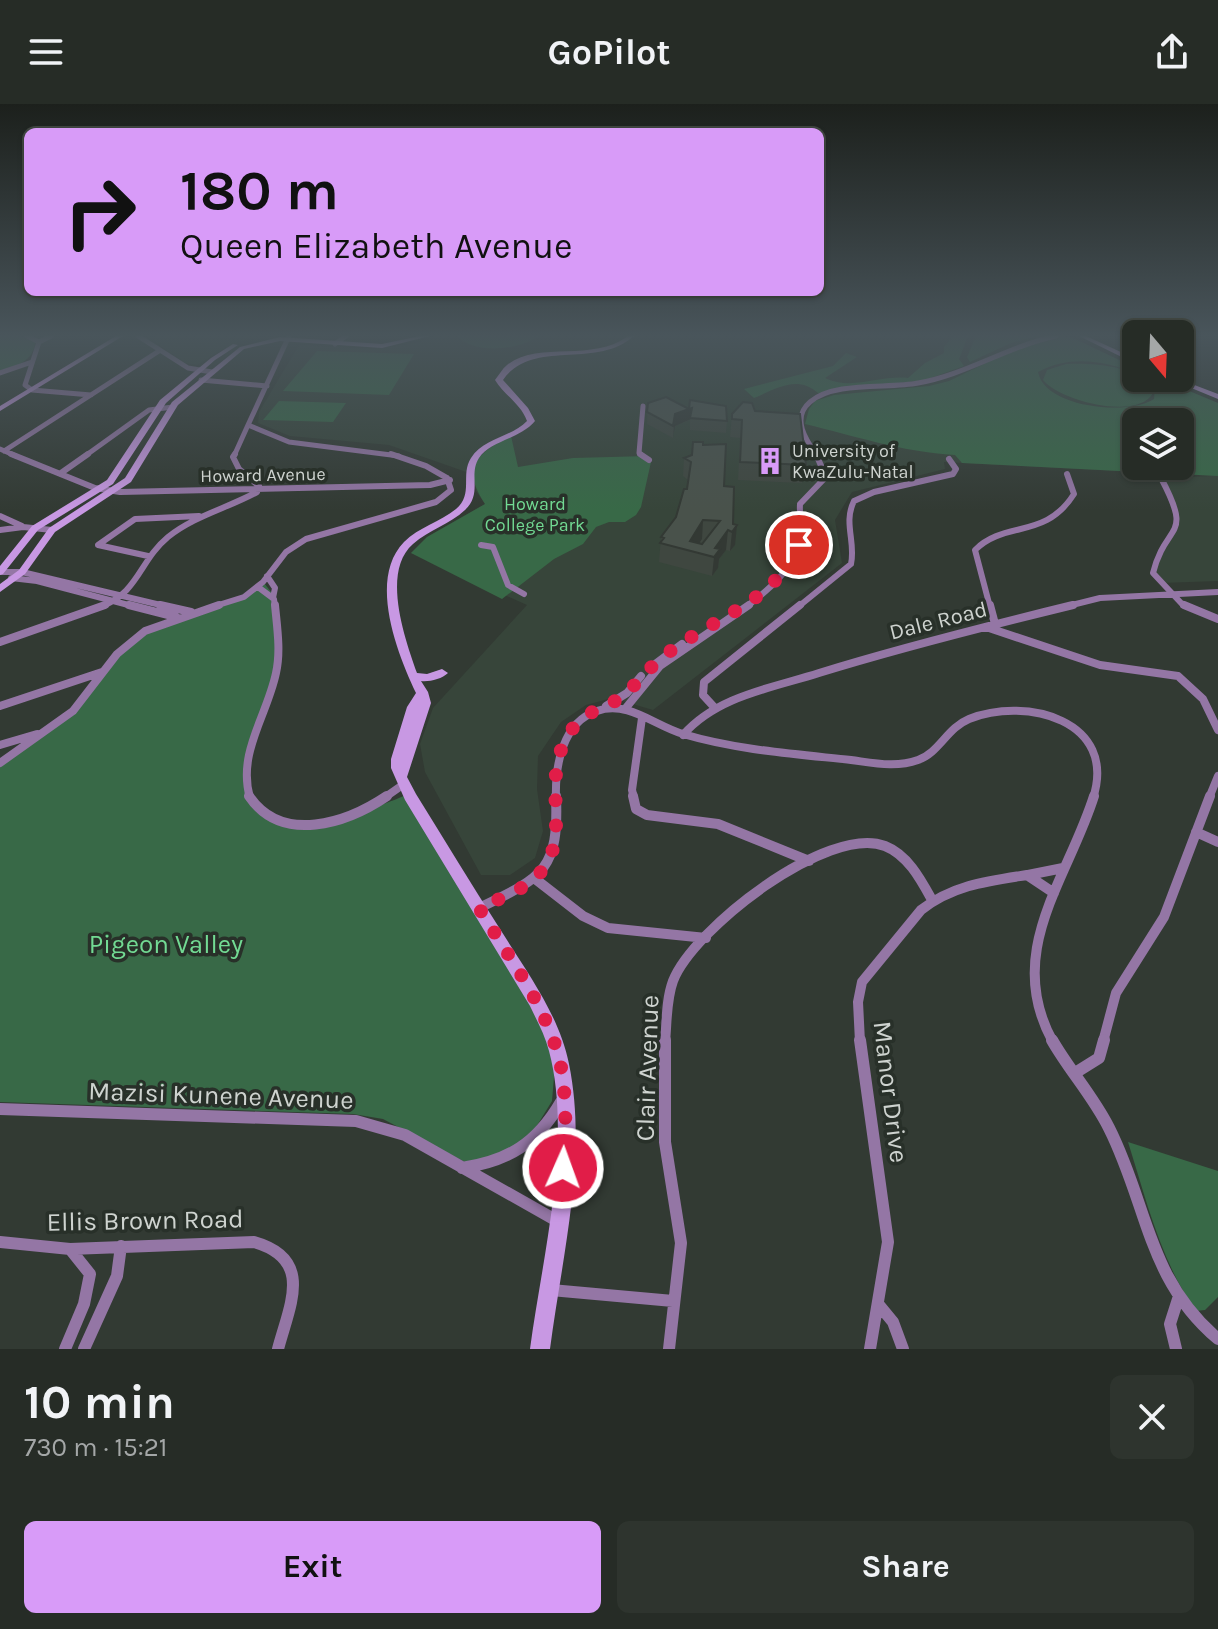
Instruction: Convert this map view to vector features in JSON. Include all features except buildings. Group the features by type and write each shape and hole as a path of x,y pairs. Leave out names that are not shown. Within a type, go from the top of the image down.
{"main road":[{"path":"0,406 20,394"},
{"path":"0,575 35,528 100,489 115,475 159,408 176,394"},
{"path":"0,589 19,575 52,530 132,476 184,394"},
{"path":"510,394 528,412 531,421 519,432 478,454 470,469 471,495 466,505 411,540 392,566 389,585 420,701 398,751 397,768 549,1031 560,1064 565,1141 560,1222 540,1349"},
{"path":"135,445 151,444"},
{"path":"412,674 427,678 442,673"}],"street":[{"path":"83,394 91,395"},
{"path":"0,642 116,601 124,596 148,556 168,537 260,489 239,469 233,457 263,394"},
{"path":"625,709 641,684 659,667 757,596 789,565 801,536 800,504 821,480 822,463 805,440 800,425 804,407 813,399 828,394"},
{"path":"2,451 91,395"},
{"path":"643,406 639,453 649,460"},
{"path":"61,473 145,412 173,407"},
{"path":"0,763 73,711 129,642 157,625 232,602 258,587 279,559 306,539 436,502 451,490 449,479 422,463 388,452 287,441 248,425"},
{"name":"Howard Avenue","path":"2,451 100,489 113,491 415,486 449,479"},
{"path":"714,707 701,691 704,682 851,564 854,554 847,518 854,501 874,492 953,474 956,469 949,459"},
{"path":"995,624 975,550 985,541 1029,530 1056,516 1074,494 1067,474"},
{"name":"Howard Avenue","path":"415,486 449,479"},
{"path":"1162,480 1178,520 1174,532 1161,548 1153,573 1188,608 1218,619"},
{"name":"Howard Avenue","path":"430,485 451,490"},
{"path":"0,516 23,527"},
{"path":"148,556 98,545 135,519 204,516"},
{"path":"0,530 23,527 52,530"},
{"path":"481,545 491,543 508,585 524,594"},
{"path":"0,575 19,575 195,613"},
{"path":"19,575 177,618"},
{"path":"267,576 275,588 273,598 278,641 275,674 252,735 245,764 245,782 255,805 278,821 296,825 327,824 357,816 403,780"},
{"path":"258,587 273,598"},
{"name":"Dale Road","path":"683,735 696,720 714,707 860,659 1100,598 1218,592"},
{"path":"984,626 1117,669 1154,670 1175,675 1190,684 1214,712 1218,730"},
{"path":"479,908 534,878 547,865 555,847 554,777 562,748 577,723 627,693 666,654 712,628"},
{"path":"0,706 102,672"},
{"path":"602,709 625,709 683,735 754,748 892,765 927,758 961,723 973,718 1023,713 1061,720 1075,729 1091,747 1097,761 1098,782 1091,813 1063,868 1038,942 1033,978 1043,1022 1120,1148 1157,1253 1178,1299 1194,1319 1218,1339"},
{"path":"642,718 632,790 636,809 647,815 718,824 809,861"},
{"path":"0,745 41,733"},
{"path":"1075,1073 1099,1058 1116,993 1152,939 1218,776"},
{"path":"1196,832 1218,842"},
{"name":"Clair Avenue","path":"669,1349 680,1227 665,1153 667,1018 673,980 706,938 744,898 839,847 883,845 906,858 932,900"},
{"name":"Manor Drive","path":"870,1349 888,1242 860,1048 858,1002 862,982 932,900 972,883 1063,868"},
{"path":"1027,875 1054,893"},
{"path":"534,878 583,916 608,928 706,938"},
{"path":"461,1168 489,1165 525,1149 547,1125 564,1096"},
{"name":"Mazisi Kunene Avenue","path":"0,1109 356,1121 405,1135 560,1222"},
{"name":"Ellis Brown Road","path":"0,1242 70,1249 254,1242 282,1249 294,1272 278,1349"},
{"path":"84,1349 117,1276 121,1246"},
{"path":"65,1349 89,1288 90,1274 70,1249"},
{"path":"547,1290 673,1301"},
{"path":"1176,1349 1169,1322 1171,1310 1178,1299"},
{"path":"879,1305 893,1322 903,1349"}],"shaded area":[{"path":"270,394 1197,394 1218,403 1218,581 1161,583 1152,572 1177,526 1162,480 1194,480 1194,477 1211,476 1194,475 1194,408 1122,408 1122,471 944,462 945,469 852,492 835,520 842,563 653,710 612,698 586,705 561,722 538,756 537,789 543,831 535,858 510,875 481,875 425,772 420,744 433,708 527,605 411,553 427,537 485,504 476,491 472,474 389,445 290,436 258,423 259,412"}],"green space":[{"path":"843,394 1055,394 1089,405 1126,407 1154,399 1154,394 1197,394 1218,403 1218,476 1194,475 1194,408 1122,408 1122,471 962,463 955,455 897,447 805,424 815,401"},
{"path":"1063,394 1152,394 1132,406 1116,407 1081,401"},
{"path":"279,401 346,403 333,422 263,420"},
{"name":"Howard College Park","path":"511,436 518,467 573,458 648,456 651,462 641,507 636,515 625,522 609,522 596,527 583,544 554,559 502,599 411,553 427,537 485,504 474,481 476,463 481,455"},
{"name":"Pigeon Valley","path":"264,583 275,597 279,656 259,720 247,784 258,802 278,819 316,821 379,806 411,793 557,1041 552,1101 527,1142 497,1160 465,1162 383,1119 353,1114 0,1102 0,767 63,721 120,654 155,628 229,604"},
{"path":"1128,1142 1218,1171 1218,1297 1205,1310 1196,1311 1173,1272"}],"place":[{"name":"University of KwaZulu-Natal","path":"770,461"}],"route":[{"path":"563,1168 564,1096 556,1047 538,1008 479,908 529,882 552,856 556,840 555,767 565,741 577,723 627,693 666,654 712,628 757,596 789,565 799,545"}]}
